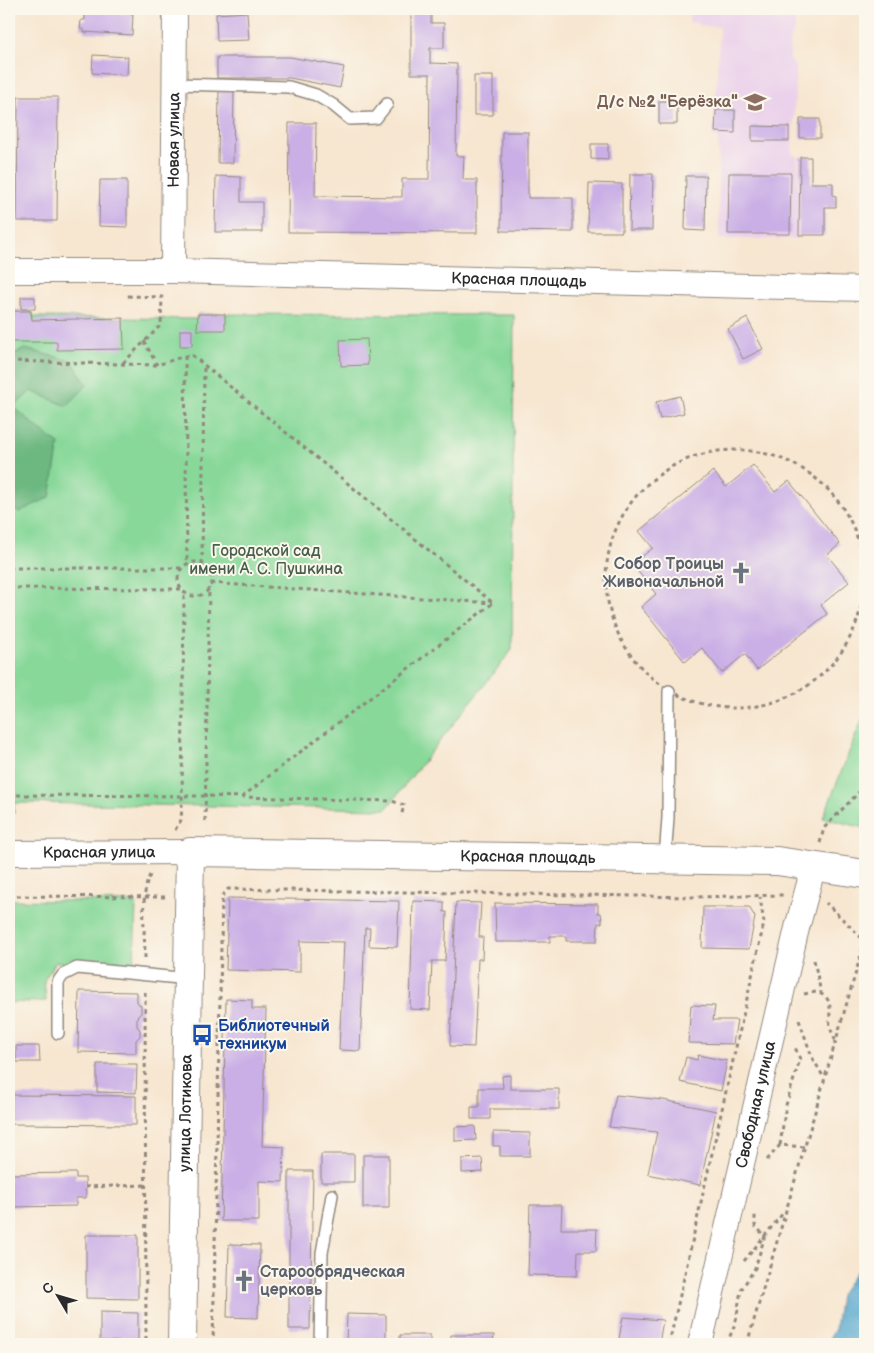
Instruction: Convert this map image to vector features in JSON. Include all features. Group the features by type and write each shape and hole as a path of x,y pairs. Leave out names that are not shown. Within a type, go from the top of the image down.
{"main road":[{"name":"Красная площадь","path":"190,852 777,861 865,874"},
{"name":"улица Лотикова","path":"182,1344 190,852"}],"street":[{"name":"Новая улица","path":"172,271 175,9"},
{"name":"Красная площадь","path":"9,271 172,271 865,290"},
{"name":"Красная улица","path":"9,853 190,852"},
{"name":"Свободная улица","path":"700,1344 805,892 814,865"}],"lane":[{"path":"175,84 289,86 322,98 350,119 376,118 387,104"},
{"path":"665,859 668,818 669,691"},
{"path":"58,1033 58,982 63,974 78,968 189,979"},
{"path":"320,1344 322,1253 332,1195"}],"path":[{"path":"123,363 162,325 162,297 137,296"},
{"path":"144,341 157,365"},
{"path":"9,360 157,365 185,356 193,356 493,603"},
{"path":"185,356 186,564"},
{"path":"202,564 204,364"},
{"path":"739,450 781,458 818,479 846,512 862,551 864,594 852,635 838,656 828,670 793,696 752,708 709,707 669,691 637,664 615,628 609,603 606,586 611,544 629,505 659,475 697,456 731,451 739,450"},
{"path":"180,589 178,578 186,564 202,564 210,572 205,821"},
{"path":"9,568 182,568"},
{"path":"211,583 493,603"},
{"path":"9,588 180,589 195,596 209,588"},
{"path":"146,1344 145,897 146,882 180,820 182,796 184,592"},
{"path":"242,797 493,603"},
{"path":"814,865 824,828 865,786"},
{"path":"9,795 205,796 392,801 404,805 401,817"},
{"path":"213,1344 222,896 228,889 760,897 805,892 819,896 865,941 747,1344"},
{"path":"9,896 145,897"},
{"path":"669,1344 764,922 760,897"},
{"path":"799,999 804,994 816,992 828,999 832,1007 830,1025 836,1042"},
{"path":"797,1012 812,1058 825,1078"},
{"path":"766,1162 780,1145 786,1106 800,1059 794,1045 784,1034 773,1028"},
{"path":"780,1145 804,1147"},
{"path":"86,1187 146,1185"},
{"path":"755,1206 755,1226 765,1236"},
{"path":"740,1266 786,1210"},
{"path":"728,1344 736,1320 742,1290 755,1268 765,1236"},
{"path":"392,1336 392,1344"}],"shaded area":[{"name":"Д/с №2 \"Берёзка\"","path":"690,9 795,9 795,28 789,43 790,60 796,67 792,155 797,156 798,239 719,239 718,138 713,137 720,27 698,26 699,23 689,22"}],"green space":[{"name":"Городской сад имени А. С. Пушкина","path":"9,311 31,311 34,317 196,319 198,314 514,315 512,650 386,809 14,803 14,813 9,813"},
{"path":"25,349 72,361 87,385 67,406 31,391 14,407 59,444 50,497 19,512 9,508 9,356"},
{"path":"865,712 865,828 823,818"},
{"path":"9,900 136,902 134,965 56,962 44,980 46,1001 9,1003"}],"water":[{"path":"865,1258 865,1344 826,1344 835,1329 840,1295"}],"building":[{"path":"411,9 431,9 431,23 444,23 444,48 430,48 430,63 457,64 456,156 464,156 463,180 477,180 477,233 288,232 289,123 316,123 315,196 402,197 402,179 429,179 430,74 411,74"},
{"path":"85,11 133,14 132,35 84,32 84,29 80,29 81,20 85,20"},
{"path":"247,12 249,40 217,41 216,14"},
{"path":"93,55 128,57 127,75 92,73"},
{"path":"217,57 290,57 344,67 340,88 290,78 217,78"},
{"path":"474,76 493,76 493,115 474,115"},
{"path":"219,91 234,91 233,163 218,163"},
{"path":"18,97 58,97 57,221 17,221"},
{"path":"659,101 677,101 677,124 659,124"},
{"path":"716,110 735,110 735,133 715,132"},
{"path":"800,119 820,119 820,138 800,138"},
{"path":"752,126 789,127 789,141 752,141"},
{"path":"502,132 528,132 528,198 573,198 573,232 501,231"},
{"path":"591,144 608,144 608,160 591,159"},
{"path":"800,157 811,157 811,183 833,183 836,207 825,207 825,235 799,235"},
{"path":"729,173 791,173 790,234 728,234"},
{"path":"630,174 653,174 652,230 629,230"},
{"path":"216,176 241,177 241,202 262,202 262,232 215,232"},
{"path":"686,176 706,176 705,231 685,230"},
{"path":"100,180 127,180 127,227 99,226"},
{"path":"589,183 622,184 622,232 588,232"},
{"path":"21,297 35,297 35,309 21,309"},
{"path":"9,311 31,311 32,320 123,318 124,349 57,350 57,342 9,342"},
{"path":"198,314 225,314 225,330 197,330"},
{"path":"747,318 763,349 743,359 728,329"},
{"path":"180,330 192,330 192,346 180,346"},
{"path":"367,339 368,365 341,366 340,340"},
{"path":"680,396 684,413 660,419 656,402"},
{"name":"Собор Троицы Живоначальной","path":"753,465 775,492 789,481 840,544 827,555 849,582 821,605 827,614 757,670 745,654 722,673 702,648 685,662 641,607 656,594 632,564 653,548 639,531 713,471 726,487"},
{"path":"228,898 399,901 397,947 369,946 370,928 365,928 360,1051 339,1050 344,942 300,941 300,972 226,970"},
{"path":"413,901 444,902 444,912 447,912 445,961 432,961 430,1010 410,1009"},
{"path":"456,902 481,903 479,937 483,937 482,959 478,959 474,1047 450,1046"},
{"path":"495,903 598,904 598,913 601,913 602,923 598,923 597,941 566,941 566,936 550,936 550,942 496,942"},
{"path":"703,907 749,907 755,917 749,949 702,948"},
{"path":"79,991 137,992 137,1002 141,1006 141,1013 137,1017 140,1036 136,1040 136,1053 78,1052"},
{"path":"226,999 252,1000 252,1009 266,1009 262,1146 284,1147 283,1182 259,1181 259,1221 221,1221"},
{"path":"691,1005 715,1006 713,1020 737,1020 733,1044 688,1043"},
{"path":"16,1046 39,1046 40,1062 16,1062"},
{"path":"698,1055 727,1061 721,1091 680,1082 686,1057 697,1060"},
{"path":"97,1064 137,1064 136,1093 97,1092"},
{"path":"510,1075 510,1089 559,1089 559,1109 490,1109 490,1119 471,1119 471,1107 479,1107 479,1088 503,1088 502,1076"},
{"path":"9,1095 136,1096 136,1125 9,1124"},
{"path":"616,1095 663,1100 716,1111 700,1185 648,1174 657,1132 609,1127"},
{"path":"475,1126 476,1140 455,1141 455,1127"},
{"path":"493,1132 530,1133 530,1156 500,1156 500,1146 493,1146"},
{"path":"321,1154 354,1154 354,1182 321,1182"},
{"path":"363,1155 389,1155 389,1208 363,1208"},
{"path":"482,1158 483,1172 462,1173 462,1159"},
{"path":"289,1171 313,1171 310,1329 289,1329"},
{"path":"76,1173 76,1178 85,1178 86,1198 76,1198 76,1206 9,1207 9,1174"},
{"path":"530,1205 562,1205 561,1229 597,1229 596,1251 578,1251 577,1276 528,1275"},
{"path":"86,1235 138,1235 138,1299 86,1298"},
{"name":"Старообрядческая церковь","path":"229,1244 260,1245 258,1318 227,1317"},
{"path":"100,1312 138,1313 138,1342 100,1341"},
{"path":"347,1314 386,1315 386,1344 346,1344"},
{"path":"623,1317 663,1320 659,1344 618,1344"},
{"path":"400,1335 430,1335 430,1344 400,1344"},
{"path":"451,1335 494,1335 493,1344 451,1344"}],"place":[{"name":"Д/с №2 \"Берёзка\"","path":"755,102"},
{"name":"Собор Троицы Живоначальной","path":"741,573"},
{"name":"Библиотечный техникум","path":"202,1035"},
{"name":"Старообрядческая церковь","path":"244,1281"}]}
